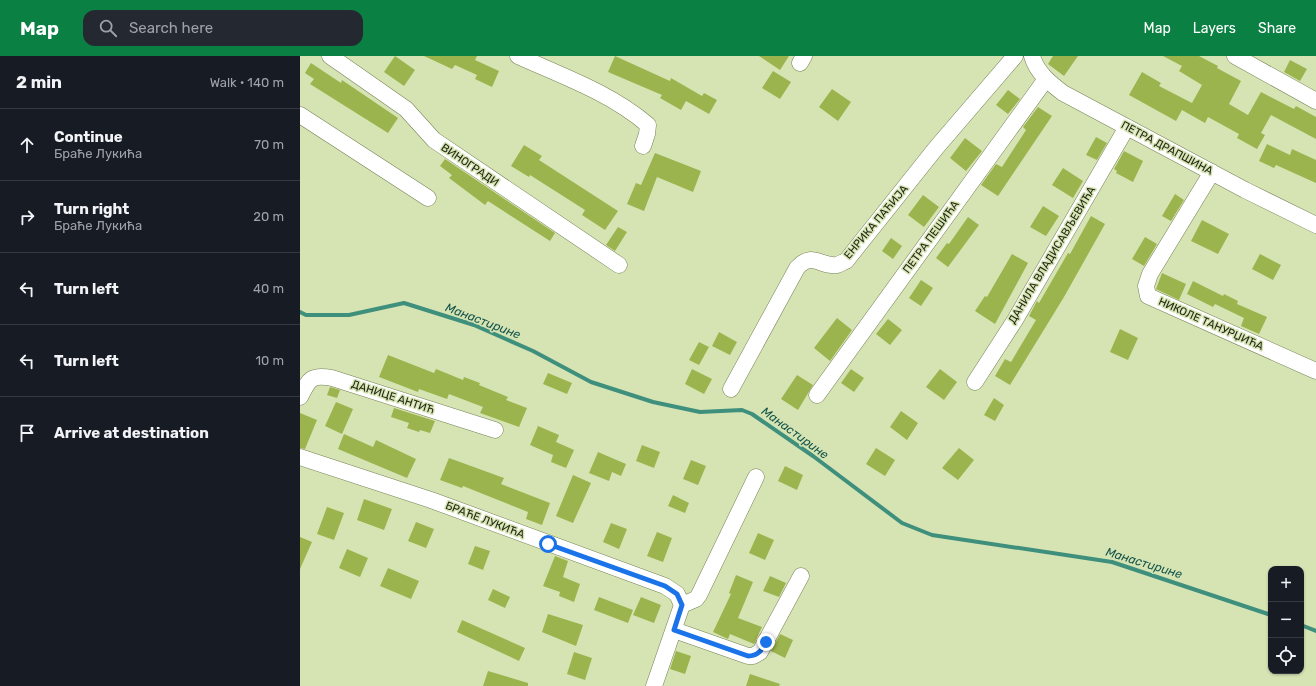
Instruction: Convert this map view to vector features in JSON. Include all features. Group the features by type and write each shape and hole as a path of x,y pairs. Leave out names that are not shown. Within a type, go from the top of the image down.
{"street":[{"name":"ВИНОГРАДИ","path":"330,56 406,109 434,140 619,265"},
{"path":"518,56 607,97 635,114 648,125 643,146"},
{"name":"ЕНРИКА ПАЋИЈА","path":"731,389 797,268 803,261 813,259 837,265 846,261 936,148 1015,56"},
{"name":"ПЕТРА ДРАПШИНА","path":"1032,56 1034,64 1046,79 1063,93 1316,225"},
{"path":"1235,56 1316,100"},
{"name":"ПЕТРА ПЕШИЋА","path":"817,396 1046,79"},
{"path":"300,115 428,198"},
{"name":"ДАНИЛА ВЛАДИСАВЉЕВИЋА","path":"975,382 1014,320 1128,127"},
{"name":"НИКОЛЕ ТАНУРЏИЋА","path":"1212,172 1150,274 1146,286 1148,296 1316,371"},
{"name":"ДАНИЦЕ АНТИЋ","path":"300,397 310,380 318,375 332,378 495,430"},
{"name":"БРАЋЕ ЛУКИЋА","path":"300,458 431,500 665,586 677,594 682,605"},
{"path":"654,686 682,605 696,599 699,595 756,477"},
{"path":"674,630 748,656 753,656 760,652 801,576"}],"building":[{"path":"395,56 415,70 404,86 384,72"},
{"path":"424,56 477,56 475,60 499,71 492,87 475,79 477,75 455,65 452,69"},
{"path":"615,56 670,81 671,78 702,96 704,93 717,100 709,114 686,101 681,110 660,98 662,95 608,72"},
{"path":"759,56 789,56 780,70"},
{"path":"1053,56 1078,56 1064,76 1048,64"},
{"path":"1163,56 1199,56 1241,81 1229,104 1248,115 1261,92 1294,109 1296,106 1316,117 1316,139 1271,115 1261,133 1265,135 1257,149 1237,138 1239,134 1208,117 1205,123 1182,110 1176,121 1129,95 1142,72 1161,83 1159,86 1192,103 1202,85 1179,71 1182,66"},
{"path":"1290,60 1307,69 1300,81 1284,72"},
{"path":"311,63 341,83 342,80 398,118 388,133 310,84 314,79 305,73"},
{"path":"773,71 791,82 780,99 762,88"},
{"path":"832,89 851,102 838,121 819,107"},
{"path":"1008,90 1020,99 1008,114 996,105"},
{"path":"1038,107 1052,116 998,196 981,185 996,164 1002,167 1026,130 1023,127"},
{"path":"1096,137 1107,143 1097,160 1086,155"},
{"path":"965,138 982,151 966,171 950,158"},
{"path":"1267,144 1290,155 1292,149 1316,160 1316,183 1276,165 1274,168 1259,161"},
{"path":"524,145 542,156 539,160 618,211 605,230 582,215 585,210 530,175 529,177 511,166"},
{"path":"1124,151 1143,161 1133,182 1116,173 1117,171 1114,169"},
{"path":"655,153 701,171 693,192 657,177 644,211 627,204 636,183 641,185"},
{"path":"445,159 555,233 550,241 488,201 485,205 449,178 452,175 440,166"},
{"path":"1063,168 1083,181 1073,198 1052,185"},
{"path":"1175,194 1184,200 1171,221 1162,216"},
{"path":"923,195 939,207 924,227 908,215"},
{"path":"1043,206 1059,216 1046,236 1030,227"},
{"path":"1091,216 1105,224 1064,297 1010,385 995,376 1005,359 1011,362 1036,320 1029,316 1037,301 1039,303 1068,253 1070,254"},
{"path":"968,217 979,225 948,267 936,258 947,243 949,244"},
{"path":"1202,220 1229,234 1218,254 1191,241"},
{"path":"618,227 627,232 615,251 606,245"},
{"path":"1145,237 1157,244 1144,266 1132,259"},
{"path":"891,238 902,246 893,259 882,251"},
{"path":"1012,254 1028,263 995,324 975,311 985,296 987,297"},
{"path":"1260,254 1281,265 1273,280 1252,269"},
{"path":"1162,273 1186,284 1179,300 1156,289"},
{"path":"921,280 933,288 921,306 909,298"},
{"path":"1193,281 1223,296 1224,294 1238,301 1237,304 1267,317 1259,334 1241,326 1244,318 1215,304 1213,307 1187,294"},
{"path":"837,318 852,330 830,361 814,348"},
{"path":"888,319 902,330 890,345 876,334"},
{"path":"1120,329 1138,338 1128,360 1110,352"},
{"path":"719,332 737,342 730,355 712,346"},
{"path":"699,342 709,347 699,365 689,360"},
{"path":"388,355 434,373 436,369 463,380 464,377 508,397 506,400 527,408 519,427 480,413 483,407 449,394 447,399 419,389 418,392 379,377"},
{"path":"692,369 712,379 704,394 685,384"},
{"path":"851,369 864,378 854,392 841,383"},
{"path":"940,369 957,382 944,400 926,387"},
{"path":"548,373 572,383 567,394 543,384"},
{"path":"797,375 813,385 798,410 781,399"},
{"path":"330,387 340,390 337,398 327,395"},
{"path":"994,398 1004,405 995,421 984,415"},
{"path":"336,402 353,409 342,434 325,426"},
{"path":"394,408 435,421 430,433 420,430 419,432 407,428 409,423 391,417"},
{"path":"901,411 918,423 907,440 890,427"},
{"path":"300,413 317,420 305,449 300,448"},
{"path":"538,426 559,435 556,442 574,450 566,468 551,462 553,455 530,445"},
{"path":"344,434 373,447 376,440 416,459 407,478 338,449"},
{"path":"642,445 660,452 654,468 636,461"},
{"path":"876,448 895,460 885,476 866,464"},
{"path":"959,448 974,460 958,480 942,468"},
{"path":"598,452 626,464 621,476 612,472 609,481 589,473"},
{"path":"449,458 504,478 501,484 550,503 542,525 526,519 528,512 463,486 462,488 440,480"},
{"path":"691,460 706,466 698,485 683,479"},
{"path":"785,466 803,475 797,490 778,481"},
{"path":"573,475 591,483 573,523 556,516"},
{"path":"673,495 689,503 685,513 668,506"},
{"path":"364,499 392,509 384,530 357,520"},
{"path":"327,507 344,513 334,540 317,534"},
{"path":"416,522 434,529 426,548 408,541"},
{"path":"611,523 627,529 619,549 603,542"},
{"path":"657,532 672,538 663,562 647,556"},
{"path":"758,533 774,540 765,560 749,553"},
{"path":"300,537 312,542 300,569"},
{"path":"475,546 490,551 483,570 468,564"},
{"path":"347,549 368,558 360,577 339,568"},
{"path":"555,556 568,561 563,577 580,584 574,602 559,596 560,592 543,586"},
{"path":"388,568 419,581 411,599 380,586"},
{"path":"736,575 753,582 738,618 762,627 754,644 730,634 728,639 713,632 731,594 729,593"},
{"path":"770,576 786,583 779,597 763,591"},
{"path":"493,589 510,597 505,608 488,600"},
{"path":"599,597 633,610 628,623 594,610"},
{"path":"641,597 661,605 654,623 633,615"},
{"path":"548,614 583,625 576,646 542,632"},
{"path":"462,620 525,648 519,661 457,632"},
{"path":"780,634 793,640 785,658 771,651"},
{"path":"676,651 691,656 685,674 670,669"},
{"path":"574,652 592,658 585,680 567,674"},
{"path":"488,671 528,683 528,686 483,686"},
{"path":"750,674 780,684 779,686 746,686"}],"waterway":[{"name":"Манастирине","path":"300,312 306,315 349,315 404,303 474,325 533,351 591,382 653,402 700,412 742,410 752,414 813,456 902,523 932,535 1112,562 1268,614"},
{"name":"Манастирине","path":"1304,626 1316,631"}],"route":[{"path":"548,544 665,586 677,594 682,605 674,630 748,656 753,656 760,652 766,642"}]}
